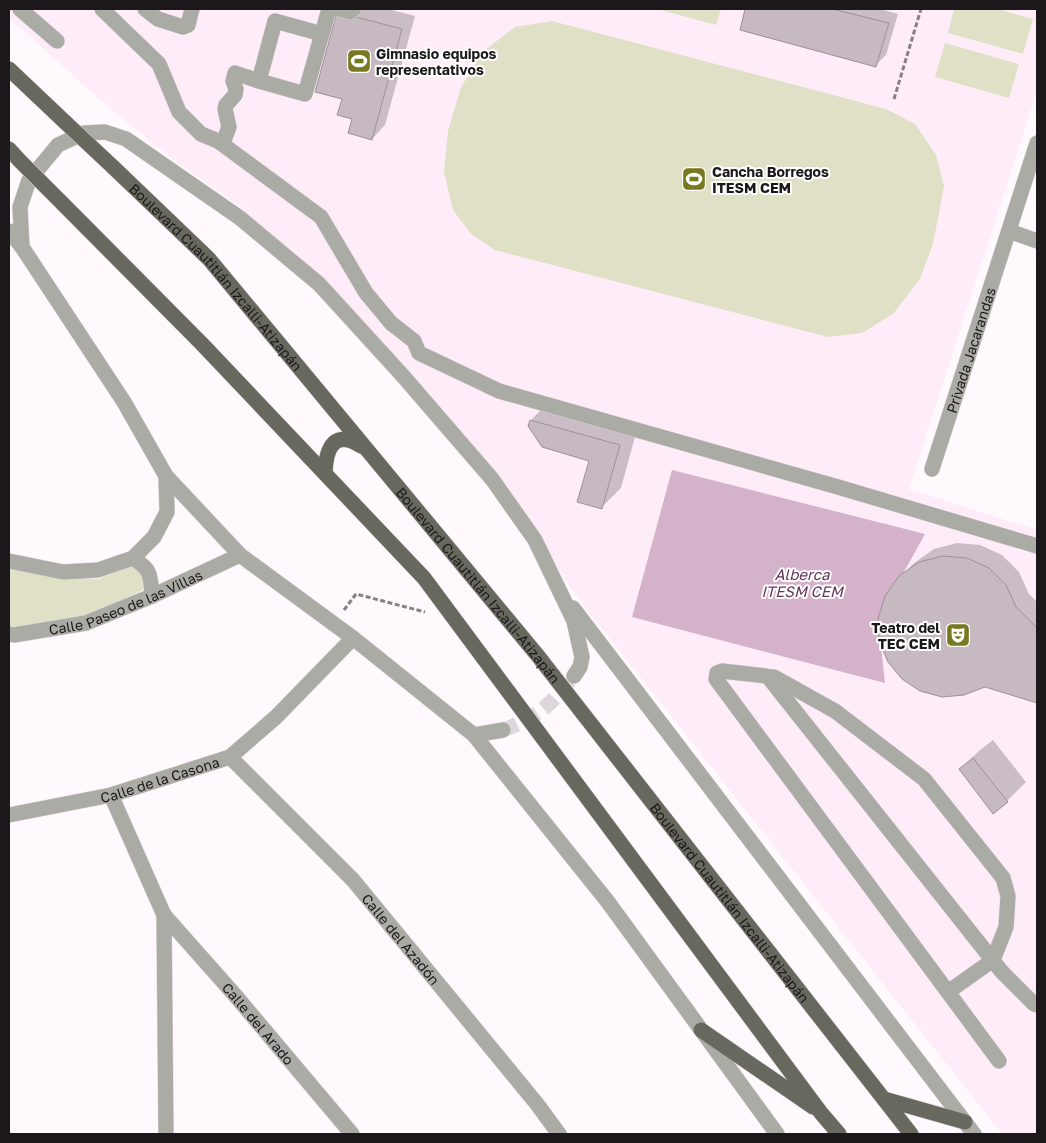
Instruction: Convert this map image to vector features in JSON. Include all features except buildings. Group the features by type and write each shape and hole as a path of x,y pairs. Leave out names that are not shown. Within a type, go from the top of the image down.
{"main road":[{"name":"Boulevard Cuautitlán Izcalli-Atizapán","path":"9,69 209,259 538,656 911,1134"},
{"path":"9,149 202,344 424,578 821,1113 839,1134"},
{"path":"325,473 326,458 332,444 342,439 351,440 367,449"},
{"path":"701,1030 821,1113"},
{"path":"884,1099 969,1128"}],"street":[{"path":"20,9 57,41"},
{"path":"102,9 159,64 179,112 201,134 223,143 229,130 224,109 235,95 236,89 233,81 235,73 305,94 329,9"},
{"path":"145,9 158,19 178,27 183,27 188,24 192,9"},
{"path":"338,9 350,12 354,9"},
{"path":"259,81 275,21 322,34"},
{"path":"22,247 20,207 29,180 58,145 84,133 105,132 126,139 240,218 319,284 403,376 492,479 534,540 574,621 582,657 580,667 574,676"},
{"path":"218,141 321,217 366,294 391,324 414,341 419,353 499,391 838,486 1037,546"},
{"name":"Privada Jacarandas","path":"932,469 1037,142"},
{"path":"9,231 22,247 124,402 166,476 240,555 353,638 474,735 608,902 777,1134"},
{"path":"1009,231 1037,241"},
{"path":"9,561 63,572 98,570 133,558 154,537 167,512 166,476"},
{"name":"Calle Paseo de las Villas","path":"9,634 14,635 86,624 240,555"},
{"path":"133,558 149,571 152,596"},
{"path":"555,585 969,1128"},
{"name":"Calle de la Casona","path":"9,815 111,795 230,756 276,717 353,638"},
{"path":"948,992 993,960 1006,927 1008,896 1003,878 924,779 835,711 774,676 767,677 722,671 717,673 716,679 999,1061"},
{"path":"767,677 993,960 1009,979 1037,1005"},
{"path":"474,735 503,730"},
{"name":"Calle del Azadón","path":"230,756 353,880 559,1134"},
{"name":"Calle del Arado","path":"111,795 164,915 185,941 234,994 352,1134"},
{"name":"Calle del Arado","path":"164,915 166,1134"}],"path":[{"path":"894,99 921,9"},
{"path":"339,628 340,626 336,622 356,594 455,619"}],"shaded area":[{"path":"9,9 1037,9 1037,91 909,489 1037,530 1037,1134 1002,1134 583,605 492,474 369,328 240,207 169,156 113,111 9,18"}],"green space":[{"path":"657,9 721,9 716,25"},
{"path":"954,9 997,9 1033,19 1023,54 948,33"},
{"name":"Cancha Borregos ITESM CEM","path":"552,21 886,109 915,124 936,155 944,186 933,244 920,279 893,314 862,333 828,337 495,250 471,234 453,210 444,172 448,131 461,87 484,51 515,27"},
{"path":"945,43 1019,64 1009,98 935,77"},
{"path":"132,565 142,575 143,590 83,618 9,629 9,567 53,578 99,579"}],"water":[{"name":"Alberca ITESM CEM","path":"672,470 925,534 878,619 885,683 632,617"}],"tunnel":[{"path":"503,730 525,721 541,711 570,680"}],"place":[{"name":"Gimnasio equipos representativos","path":"359,61"},
{"name":"Cancha Borregos ITESM CEM","path":"694,179"},
{"name":"Teatro del TEC CEM","path":"958,635"}]}
